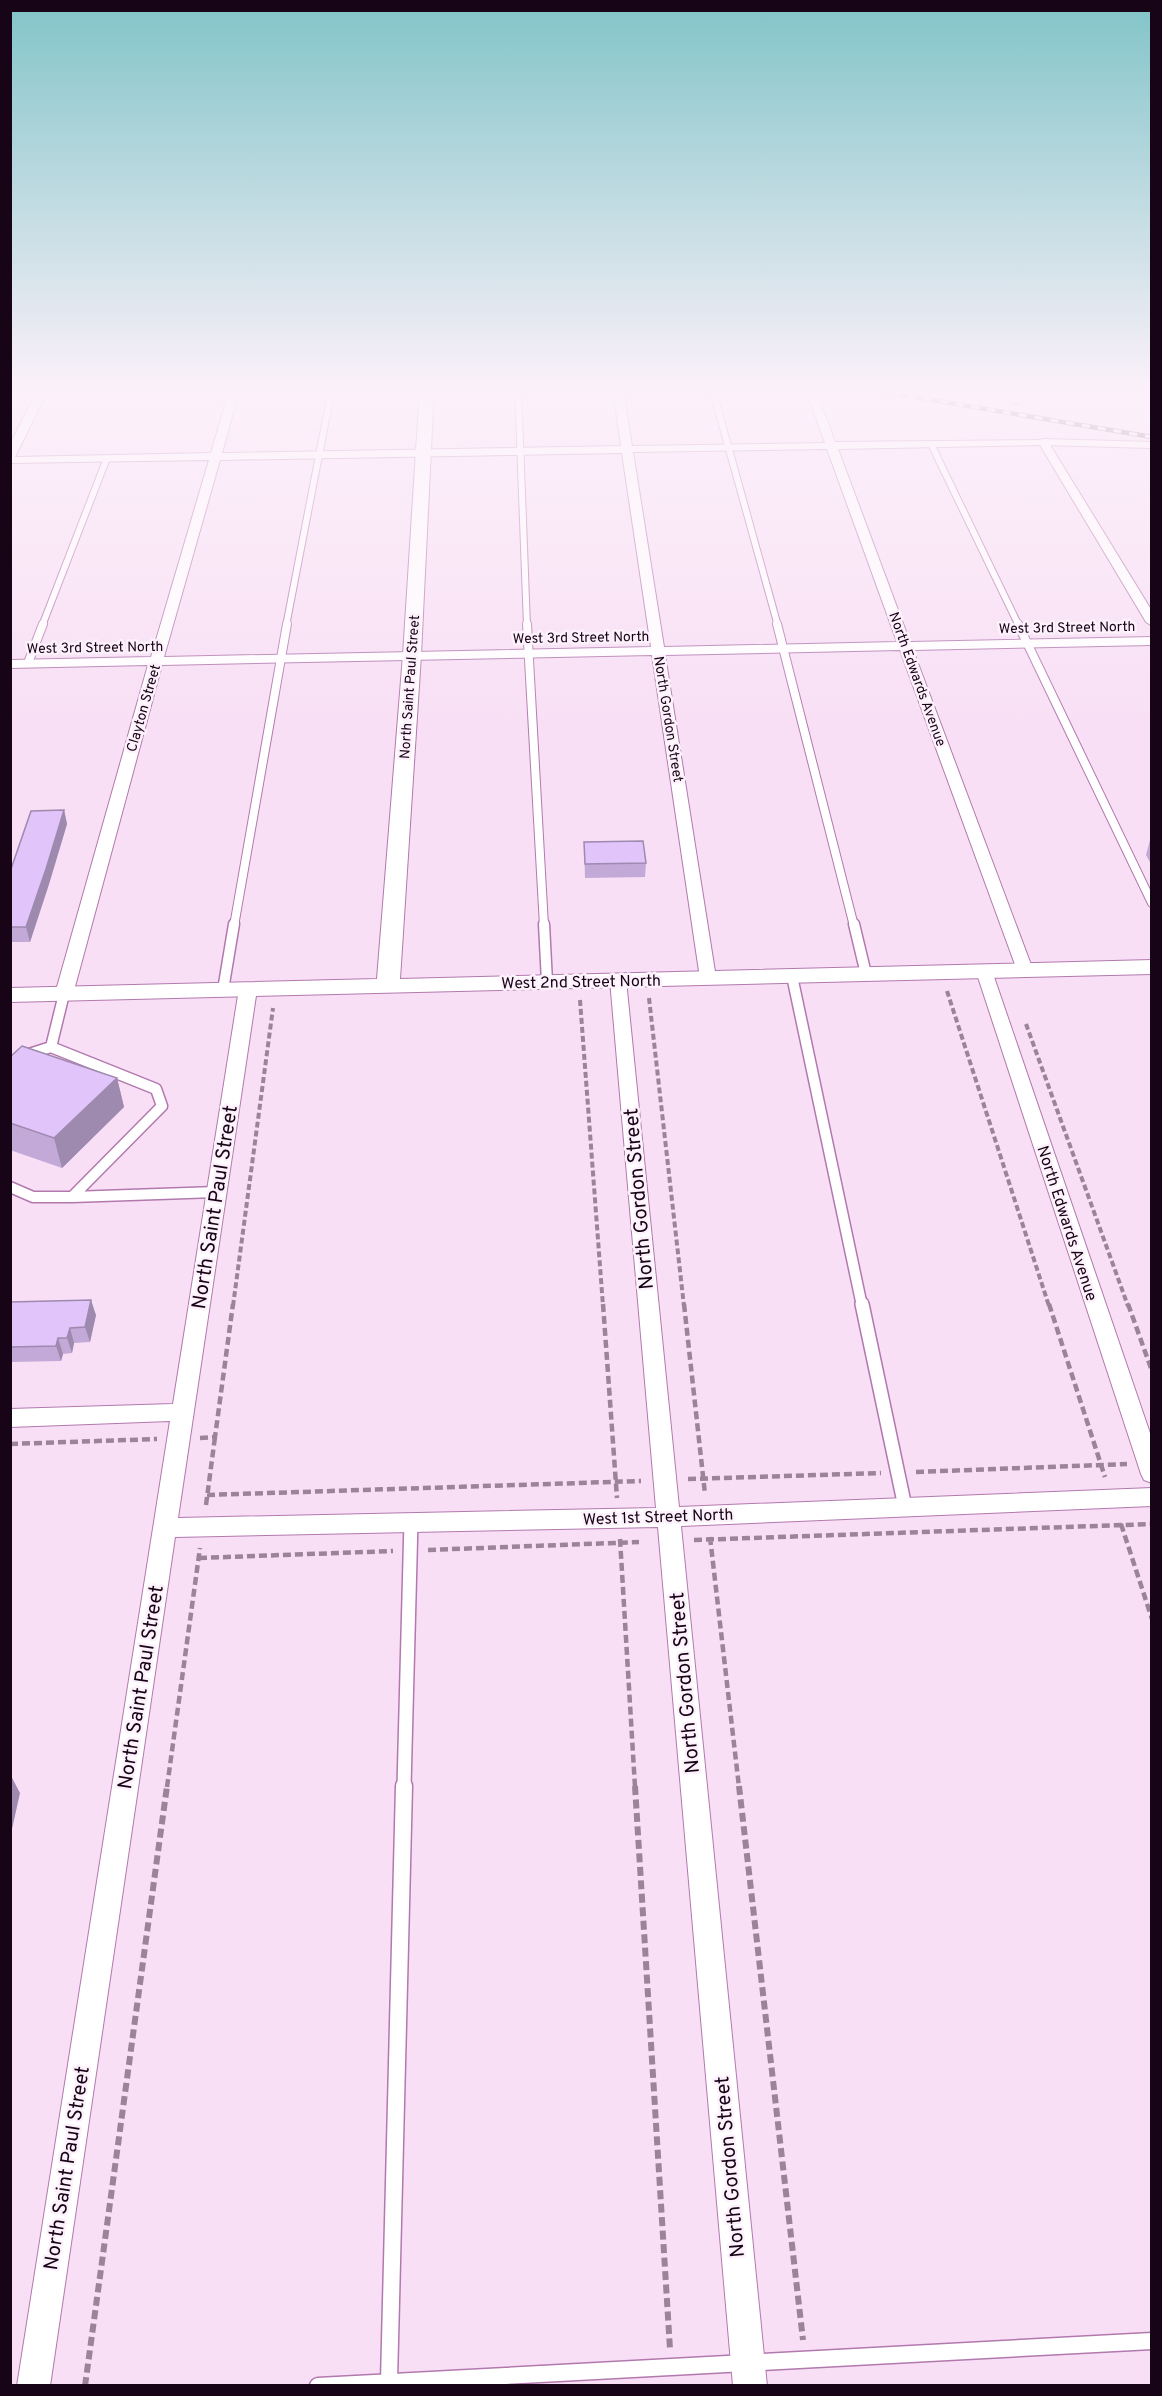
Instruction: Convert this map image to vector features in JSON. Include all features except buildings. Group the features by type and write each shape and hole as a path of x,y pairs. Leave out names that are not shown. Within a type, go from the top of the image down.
{"street":[{"name":"Clayton Street","path":"64,994 203,500"},
{"name":"North Saint Paul Street","path":"388,986 421,500"},
{"name":"North Gordon Street","path":"636,500 708,978"},
{"name":"North Edwards Avenue","path":"852,500 1025,970"},
{"path":"1078,500 1152,622"},
{"name":"West 3rd Street North","path":"10,664 1152,641"},
{"name":"West 2nd Street North","path":"10,995 1152,967"},
{"name":"North Edwards Avenue","path":"984,971 1152,1474"},
{"name":"North Gordon Street","path":"618,980 749,2373"},
{"name":"North Saint Paul Street","path":"33,2385 216,1192 235,989"},
{"path":"10,1418 182,1412"},
{"name":"West 1st Street North","path":"165,1528 618,1518 1152,1497"}],"lane":[{"path":"28,663 91,500"},
{"path":"235,989 280,658 312,500"},
{"path":"523,500 528,653 547,982"},
{"path":"743,500 866,974"},
{"path":"957,500 1152,903"},
{"path":"792,976 905,1507"},
{"path":"51,1047 64,994"},
{"path":"10,1069 26,1056 51,1047 156,1089 162,1106 72,1197"},
{"path":"10,1188 33,1197 216,1192"},
{"path":"389,2381 411,1521"},
{"path":"318,2385 671,2365 749,2373 805,2358 1152,2341"}],"path":[{"path":"947,990 1152,1619"},
{"path":"649,998 805,2358"},
{"path":"580,999 618,1518 671,2365"},
{"path":"1025,1022 1152,1371"},
{"path":"85,2385 215,1437"}]}
